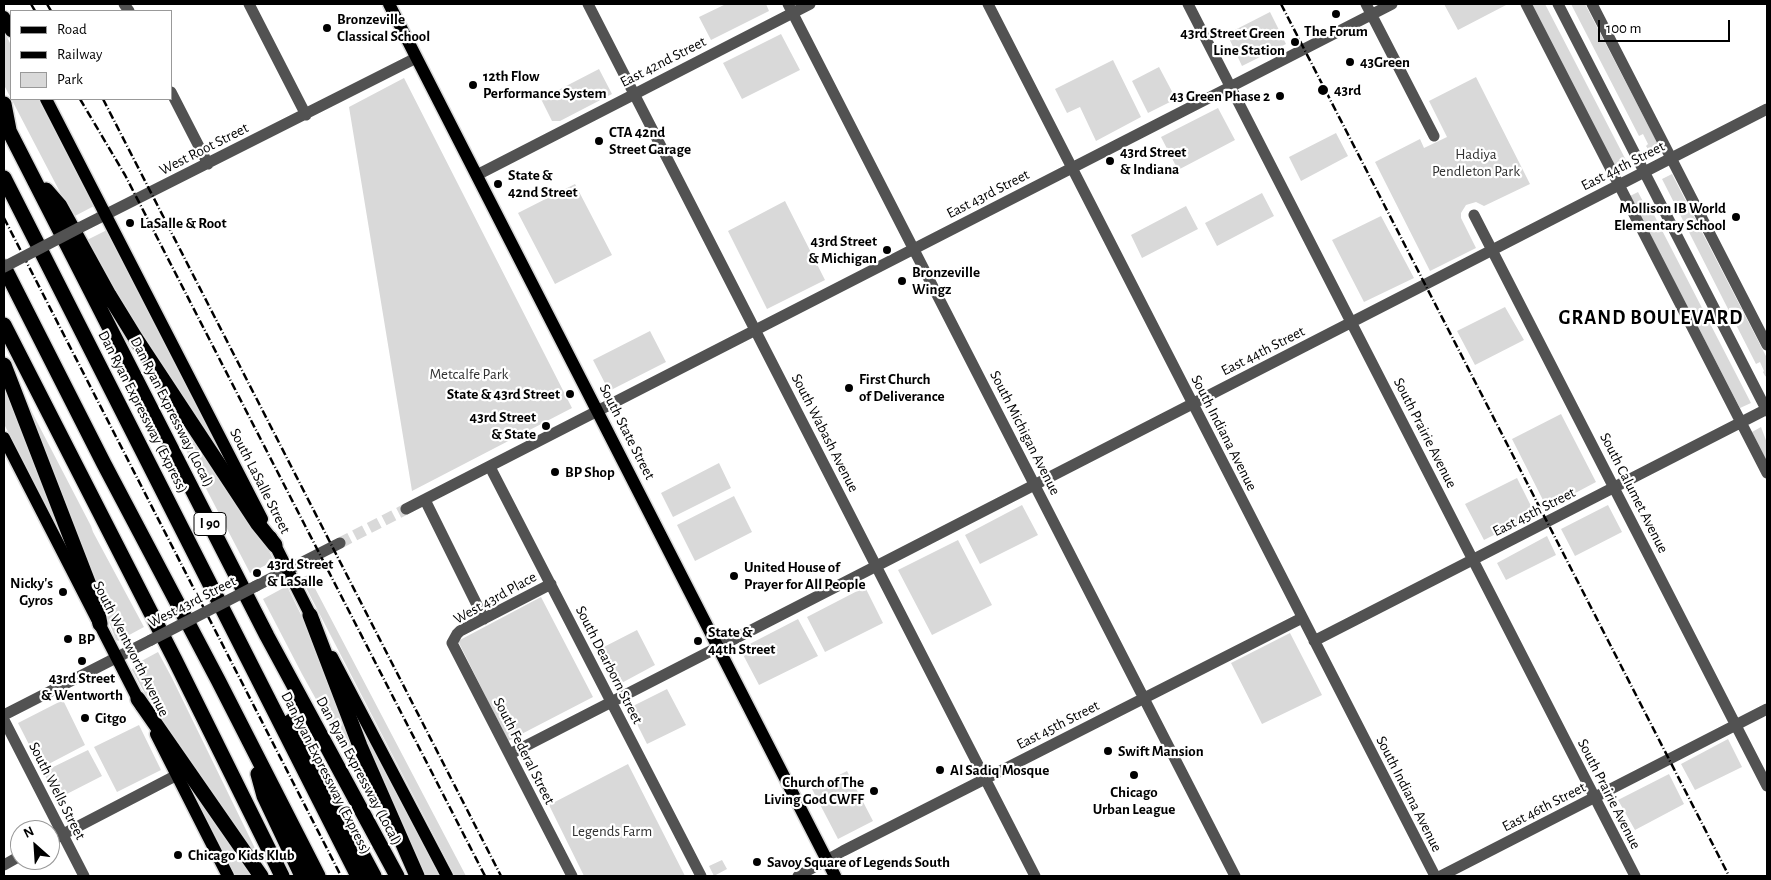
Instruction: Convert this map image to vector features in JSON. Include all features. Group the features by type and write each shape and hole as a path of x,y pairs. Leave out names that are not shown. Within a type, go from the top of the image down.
{"highway":[{"name":"Dan Ryan Expressway (Local)","path":"4,104 7,127 28,170 267,636 396,876"},
{"path":"28,170 60,206 136,339 258,524 275,545"},
{"name":"Dan Ryan Expressway (Express)","path":"4,178 358,876"},
{"path":"4,267 318,876"},
{"path":"4,325 175,660 282,876"},
{"path":"4,365 96,603 100,624"},
{"path":"310,615 360,746 417,876"},
{"path":"255,671 286,711 374,876"},
{"path":"138,699 261,876"},
{"path":"248,739 264,796 302,876"}],"main road":[{"name":"South State Street","path":"389,4 835,876"},
{"path":"4,17 10,30"},
{"name":"South LaSalle Street","path":"47,100 310,615 447,876"},
{"name":"South Wentworth Avenue","path":"4,438 228,876"}],"street":[{"path":"249,4 306,115"},
{"name":"South Wabash Avenue","path":"588,4 1035,876"},
{"name":"East 42nd Street","path":"477,175 634,94 791,8 810,4"},
{"name":"South Indiana Avenue","path":"988,4 1434,876"},
{"name":"South Prairie Avenue","path":"1188,4 1635,876"},
{"name":"East 43rd Street","path":"598,412 1230,87 1369,9 1392,4"},
{"path":"1526,4 1767,473"},
{"path":"1558,4 1767,410"},
{"path":"1592,4 1767,345"},
{"name":"South Michigan Avenue","path":"791,8 1235,876"},
{"path":"1369,9 1434,136"},
{"name":"West Root Street","path":"4,267 416,58"},
{"path":"172,94 208,164"},
{"name":"East 44th Street","path":"510,754 1767,109"},
{"name":"South Calumet Avenue","path":"1474,215 1767,786"},
{"name":"East 45th Street","path":"1314,641 1767,410"},
{"path":"406,509 598,412"},
{"name":"South Dearborn Street","path":"490,467 701,876"},
{"path":"425,500 484,619"},
{"name":"West 43rd Street","path":"4,715 340,543"},
{"name":"West 43rd Place","path":"454,638 460,631 551,584"},
{"name":"East 45th Street","path":"798,876 1302,618"},
{"name":"South Federal Street","path":"454,638 453,646 572,876"},
{"name":"East 46th Street","path":"1441,876 1767,709"},
{"name":"South Wells Street","path":"4,720 84,876"},
{"path":"62,834 177,775"}],"green space":[{"path":"726,4 766,4 769,11 711,40 699,17"},
{"path":"1444,4 1508,4 1458,30"},
{"path":"1531,4 1545,4 1629,166 1618,172"},
{"path":"1571,4 1585,4 1661,150 1652,155 1646,146 1648,144 1643,134 1639,136"},
{"path":"1270,12 1286,44 1242,66 1227,34"},
{"path":"4,31 10,43 10,96 4,85"},
{"path":"781,34 800,70 742,99 723,63"},
{"path":"1113,60 1141,117 1096,141 1080,107 1067,113 1055,89"},
{"path":"1159,67 1176,99 1148,113 1132,81"},
{"path":"599,69 612,94 560,121 552,121 541,99"},
{"name":"Hadiya Pendleton Park","path":"1476,77 1530,184 1484,206 1476,202 1466,205 1461,213 1461,218 1476,248 1430,271 1375,162 1420,139 1424,148 1447,137 1429,101"},
{"name":"Metcalfe Park","path":"404,78 572,408 412,491 349,107"},
{"path":"12,100 40,100 94,206 73,217"},
{"path":"1218,108 1235,140 1178,170 1161,137"},
{"path":"1336,133 1348,156 1301,181 1289,157"},
{"path":"1672,174 1767,358 1767,377 1763,372 1760,362 1756,364 1662,179"},
{"path":"575,184 612,255 555,284 518,213"},
{"path":"1638,192 1648,211 1651,209 1751,403 1740,408 1630,196"},
{"path":"1262,193 1274,216 1217,246 1205,223"},
{"path":"785,201 825,280 767,309 728,231"},
{"path":"1186,206 1198,229 1142,258 1131,235"},
{"path":"1381,216 1414,278 1364,302 1332,240"},
{"path":"107,230 232,475 127,314 85,241"},
{"path":"1505,307 1524,340 1475,365 1457,331"},
{"path":"650,331 666,362 609,391 593,360"},
{"path":"137,350 269,551 273,559 271,560 272,562 250,573 135,352"},
{"path":"4,379 67,542 64,543 4,424"},
{"path":"22,393 144,627 118,641 116,640"},
{"path":"1561,414 1596,482 1547,508 1512,439"},
{"path":"1761,427 1767,443 1767,462 1752,432"},
{"path":"719,463 731,488 673,517 661,493"},
{"path":"1517,478 1535,514 1484,540 1465,504"},
{"path":"734,496 752,532 695,561 677,525"},
{"path":"1022,505 1038,535 980,564 965,535"},
{"path":"1608,505 1622,532 1575,556 1561,529"},
{"path":"1547,536 1556,555 1506,580 1497,563"},
{"path":"958,540 992,605 932,635 898,570"},
{"path":"308,575 466,876 455,876 301,578"},
{"path":"287,586 304,621 394,840 302,674 263,599"},
{"path":"865,587 883,623 825,652 807,617"},
{"path":"541,597 593,697 508,741 458,641"},
{"path":"798,619 818,656 759,685 740,649"},
{"path":"637,630 655,665 616,686 598,650"},
{"path":"1290,633 1322,695 1262,724 1231,663"},
{"path":"158,652 266,871 154,710 132,670 134,665"},
{"path":"667,689 686,725 647,744 629,708"},
{"path":"63,700 85,745 41,768 18,723"},
{"path":"354,711 439,876 423,876 366,746"},
{"path":"139,725 161,770 117,792 94,747"},
{"path":"1728,739 1742,767 1695,790 1681,764"},
{"path":"88,750 102,776 57,799 43,772"},
{"name":"Legends Farm","path":"628,764 685,876 584,876 549,805"},
{"path":"847,771 873,821 838,839 812,789"},
{"path":"1669,774 1684,804 1635,830 1618,800"},
{"path":"194,788 255,876 235,876 190,790"},
{"path":"722,860 727,869 714,876 709,866"}],"tunnel":[{"path":"340,543 406,509"}],"railway":[{"path":"31,4 34,10"},
{"path":"47,4 50,10"},
{"path":"1281,4 1729,876"},
{"path":"81,100 125,175 485,876"},
{"path":"104,100 501,876"},
{"path":"4,218 341,876"}],"place":[{"name":"The Forum","path":"1336,14"},
{"name":"Bronzeville Classical School","path":"327,28"},
{"name":"43rd Street Green Line Station","path":"1295,42"},
{"name":"43Green","path":"1350,62"},
{"name":"12th Flow Performance System","path":"473,85"},
{"name":"43rd","path":"1323,90"},
{"name":"43 Green Phase 2","path":"1280,96"},
{"name":"CTA 42nd Street Garage","path":"599,141"},
{"name":"43rd Street & Indiana","path":"1110,161"},
{"name":"State & 42nd Street","path":"498,184"},
{"name":"Mollison IB World Elementary School","path":"1736,217"},
{"name":"LaSalle & Root","path":"130,223"},
{"name":"43rd Street & Michigan","path":"887,250"},
{"name":"Bronzeville Wingz","path":"902,281"},
{"name":"First Church of Deliverance","path":"849,388"},
{"name":"State & 43rd Street","path":"570,394"},
{"name":"43rd Street & State","path":"546,426"},
{"name":"BP Shop","path":"555,472"},
{"name":"43rd Street & LaSalle","path":"257,573"},
{"name":"United House of Prayer for All People","path":"734,576"},
{"name":"Nicky's Gyros","path":"63,592"},
{"name":"BP","path":"68,639"},
{"name":"State & 44th Street","path":"698,641"},
{"name":"43rd Street & Wentworth","path":"82,661"},
{"name":"Citgo","path":"85,718"},
{"name":"Swift Mansion","path":"1108,751"},
{"name":"Al Sadiq Mosque","path":"940,770"},
{"name":"Chicago Urban League","path":"1134,775"},
{"name":"Church of The Living God CWFF","path":"874,791"},
{"name":"Chicago Kids Klub","path":"178,855"},
{"name":"Savoy Square of Legends South","path":"757,862"}],"district":[{"name":"GRAND BOULEVARD","path":"1651,318"}]}
